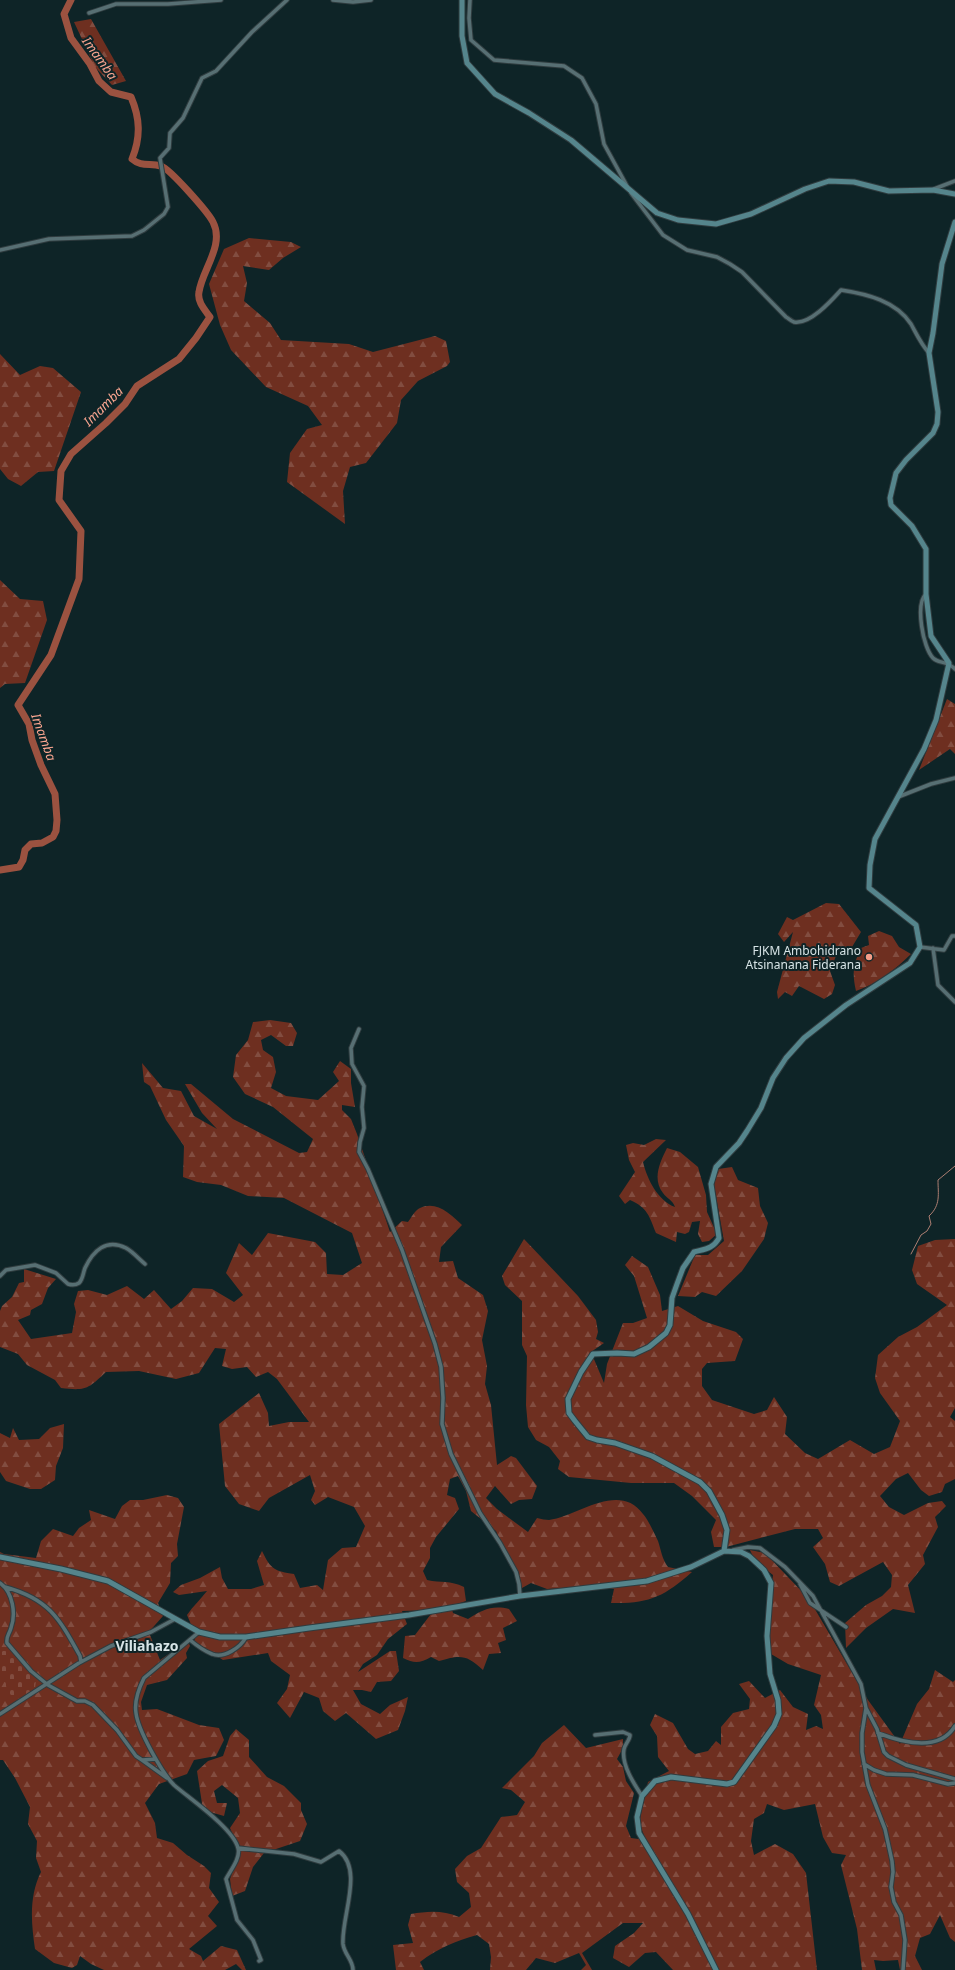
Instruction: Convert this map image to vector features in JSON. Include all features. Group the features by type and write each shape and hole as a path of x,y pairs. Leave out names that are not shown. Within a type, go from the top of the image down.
{"street":[{"path":"89,13 116,4 168,4 221,0"},
{"path":"0,250 49,239 132,236 144,230 164,214 168,207 160,158 169,148 170,133 183,118 202,78 216,70 252,32 287,0"},
{"path":"333,0 353,2 372,0"},
{"path":"462,0 462,36 467,62 495,94 529,113 571,140 657,213 666,217 716,224 751,214 805,189 829,181 854,182 889,191 933,190 955,194"},
{"path":"470,0 469,18 471,40 494,60 564,66 582,78 596,104 604,144 627,186 663,236 687,250 717,257 730,264 742,272 794,322 812,317 841,290 863,293 899,309 910,324 920,343 929,353"},
{"path":"933,190 955,181"},
{"path":"955,222 942,264 929,353 938,412 936,424 932,433 906,460 896,473 890,498 891,505 912,526 926,549 926,594 931,636 949,663 955,669"},
{"path":"926,594 921,600 920,615 928,649 932,658 937,661 949,663"},
{"path":"724,1551 727,1530 722,1515 705,1486 675,1467 652,1456 615,1443 588,1437 569,1412 568,1399 581,1372 593,1354 634,1354 649,1347 666,1333 670,1325 672,1298 683,1268 694,1252 710,1248 716,1244 719,1238 711,1184 716,1167 739,1143 747,1131 761,1108 773,1078 786,1058 804,1038 846,1005 910,963 920,947 916,925 869,888 870,865 875,839 924,749 936,720 949,663"},
{"path":"897,798 931,784 955,778"},
{"path":"920,947 944,950 952,936 955,936"},
{"path":"932,948 938,985 955,1002"},
{"path":"359,1029 351,1048 352,1064 364,1086 362,1107 364,1128 359,1152 368,1169 402,1250 435,1344 441,1367 443,1398 442,1424 452,1454 480,1513 500,1543 516,1572 520,1596"},
{"path":"0,1276 6,1270 36,1265 56,1273 68,1284 79,1283 92,1255 104,1246 111,1244 126,1248 145,1264"},
{"path":"0,1558 61,1569 108,1581 199,1632 220,1637 246,1636 409,1615 520,1596 647,1581 691,1567 724,1551 748,1547 760,1548 779,1562 813,1596 861,1684 866,1708 878,1733 882,1747 888,1756 906,1765 955,1779"},
{"path":"716,1970 688,1914 639,1833 637,1817 642,1796 655,1781 667,1777 731,1784 740,1774 778,1718 779,1704 770,1674 767,1636 767,1620 771,1592 770,1583 764,1570 749,1556 741,1552 724,1551"},
{"path":"800,1582 802,1590 810,1604 846,1627"},
{"path":"0,1583 5,1587 29,1595 54,1614 80,1656 81,1662"},
{"path":"5,1587 14,1606 11,1628 6,1637 7,1643 32,1671 48,1685 77,1701 85,1701 93,1705 117,1730 136,1756 167,1778 213,1817 230,1836 238,1848 238,1855 226,1879 234,1913 260,1952 261,1960 259,1961"},
{"path":"0,1714 48,1685 81,1662 111,1646 151,1632 174,1619"},
{"path":"167,1778 141,1729 136,1712 139,1687 152,1670 199,1632"},
{"path":"190,1640 212,1654 218,1655 240,1646 246,1636"},
{"path":"866,1708 862,1733 862,1752 868,1785 885,1829 890,1853 893,1872 891,1887 894,1902 901,1915 905,1935 903,1970"},
{"path":"878,1733 890,1738 911,1743 942,1739 955,1726"},
{"path":"595,1735 623,1732 630,1735 624,1749 624,1758 630,1776 642,1796"},
{"path":"142,1760 156,1759"},
{"path":"864,1764 874,1770 889,1775 913,1775 948,1784 955,1782"},
{"path":"238,1848 294,1854 321,1862 339,1851 341,1853 348,1863 351,1878 345,1912 344,1945 353,1965 353,1970"}],"green space":[{"path":"91,19 126,81 112,85 95,67 74,22"},
{"path":"249,238 291,242 301,247 283,258 269,270 243,266 247,283 244,301 270,323 281,340 349,344 373,352 435,336 446,341 450,362 447,366 418,381 401,400 397,423 366,463 350,467 343,491 345,524 287,482 290,453 307,429 322,425 308,406 266,387 231,350 220,325 209,284 224,249"},
{"path":"0,354 20,375 40,366 53,368 81,392 54,471 38,472 21,486 8,479 0,469"},
{"path":"0,580 20,599 43,601 47,620 25,683 5,684 0,688"},
{"path":"947,699 955,704 955,754 950,749 919,770"},
{"path":"826,903 839,904 861,932 852,947 836,956 830,971 835,985 832,994 824,999 799,986 792,996 785,992 778,999 777,992 793,932 784,942 778,934 787,917 793,920"},
{"path":"879,931 892,936 899,947 911,954 885,976 856,991 854,969 858,954 861,948 869,945 868,936"},
{"path":"270,1020 291,1023 297,1033 293,1046 286,1046 271,1035 261,1040 263,1050 273,1057 276,1072 271,1088 286,1096 318,1100 339,1081 333,1072 340,1061 351,1069 351,1083 355,1107 342,1105 342,1110 351,1119 357,1134 390,1232 402,1221 408,1222 416,1210 426,1206 443,1209 462,1225 441,1247 439,1262 453,1261 458,1278 483,1295 488,1311 482,1340 487,1366 485,1384 491,1405 497,1465 511,1456 516,1458 537,1486 532,1499 519,1500 511,1504 495,1486 486,1498 497,1509 528,1532 537,1518 549,1520 598,1503 610,1500 622,1500 633,1505 643,1514 658,1541 663,1558 668,1567 692,1572 673,1588 664,1593 646,1600 635,1602 611,1603 614,1589 591,1586 547,1589 531,1583 522,1588 515,1568 507,1556 496,1531 471,1511 466,1491 458,1476 450,1479 447,1495 455,1498 459,1509 436,1537 430,1548 430,1558 423,1571 427,1580 450,1582 464,1587 466,1601 451,1606 453,1613 468,1619 487,1609 503,1608 509,1609 517,1621 503,1628 506,1640 498,1643 501,1653 489,1654 483,1670 472,1661 462,1657 439,1661 431,1657 424,1661 417,1662 403,1658 405,1636 415,1635 434,1610 402,1611 407,1624 388,1639 377,1655 363,1664 358,1672 390,1651 396,1651 399,1671 391,1681 377,1682 371,1692 353,1690 361,1704 380,1714 390,1705 408,1697 398,1730 376,1739 346,1713 335,1721 323,1711 319,1698 304,1692 290,1718 277,1703 287,1689 290,1675 271,1661 268,1653 223,1660 194,1641 196,1636 187,1615 207,1591 179,1595 173,1592 181,1585 200,1578 220,1567 222,1578 228,1589 251,1589 264,1585 257,1561 262,1551 271,1566 282,1572 294,1574 300,1588 317,1585 323,1590 328,1560 342,1548 356,1547 365,1526 354,1507 328,1497 315,1505 311,1500 315,1491 310,1475 269,1498 259,1511 239,1504 225,1486 219,1424 259,1393 268,1413 269,1426 289,1422 309,1422 277,1379 268,1372 256,1377 247,1367 232,1369 222,1366 226,1349 215,1348 199,1373 176,1379 139,1371 106,1372 86,1388 61,1388 55,1380 27,1365 18,1354 0,1347 0,1311 2,1306 12,1297 19,1283 24,1282 24,1269 56,1279 48,1288 42,1304 31,1310 30,1315 18,1320 31,1339 72,1333 76,1312 74,1304 78,1291 88,1290 107,1295 127,1286 144,1299 154,1290 171,1309 182,1301 193,1288 212,1289 234,1302 243,1295 226,1273 239,1243 252,1255 268,1233 315,1242 326,1253 327,1274 343,1275 362,1263 352,1233 284,1198 248,1196 221,1185 197,1182 183,1177 184,1146 166,1120 150,1086 144,1082 142,1063 163,1088 181,1091 194,1116 217,1129 202,1113 185,1084 191,1084 233,1119 299,1153 307,1152 313,1139 273,1107 245,1094 233,1077 236,1055 248,1040 253,1022"},
{"path":"656,1139 666,1140 643,1162 650,1182 663,1200 675,1207 663,1193 658,1182 658,1170 667,1148 680,1152 698,1167 706,1195 707,1212 717,1234 709,1241 702,1242 698,1234 700,1221 692,1222 689,1232 685,1234 677,1232 676,1242 656,1233 647,1213 641,1206 630,1200 625,1204 619,1196 635,1172 629,1160 626,1145 633,1143 644,1145"},
{"path":"732,1167 738,1180 758,1188 760,1206 768,1223 764,1239 742,1271 716,1296 702,1292 695,1297 678,1296 695,1255 708,1255 724,1241 714,1185 718,1169"},
{"path":"524,1239 578,1296 596,1320 598,1332 596,1339 604,1343 591,1352 604,1383 607,1364 623,1323 633,1323 647,1318 634,1276 625,1265 632,1256 648,1267 660,1295 662,1311 678,1306 703,1321 736,1332 743,1339 735,1361 707,1363 702,1369 702,1386 712,1400 754,1414 767,1410 774,1397 787,1417 785,1434 805,1453 818,1459 850,1440 874,1454 890,1447 900,1421 880,1393 875,1378 878,1355 898,1337 917,1327 947,1305 917,1284 912,1270 918,1246 935,1240 955,1239 955,1408 950,1417 955,1421 955,1479 945,1484 942,1492 929,1496 921,1490 908,1473 896,1479 880,1496 889,1507 904,1515 928,1503 942,1501 946,1506 935,1517 938,1527 923,1555 925,1564 908,1585 915,1613 893,1609 866,1628 846,1648 845,1623 866,1605 882,1596 891,1587 892,1575 883,1562 839,1586 830,1582 825,1564 813,1547 823,1538 818,1529 795,1529 726,1547 714,1547 711,1532 716,1520 692,1496 674,1483 631,1483 569,1477 558,1469 560,1461 549,1447 536,1440 528,1427 526,1405 527,1356 522,1345 522,1301 505,1285 502,1276"},
{"path":"64,1424 63,1448 56,1466 55,1480 41,1489 30,1489 6,1481 0,1472 0,1433 10,1438 13,1428 19,1440 39,1439 50,1428"},
{"path":"167,1495 178,1498 184,1507 177,1544 178,1556 171,1563 170,1583 158,1603 163,1616 147,1634 150,1635 160,1660 188,1641 190,1646 186,1653 187,1658 167,1680 147,1685 141,1702 142,1710 157,1709 199,1725 219,1728 224,1740 216,1756 194,1760 187,1774 159,1784 145,1803 155,1823 157,1838 173,1843 211,1873 209,1888 219,1902 208,1916 217,1926 189,1949 201,1956 203,1961 221,1946 237,1950 246,1970 242,1970 236,1964 225,1970 104,1970 91,1964 80,1956 77,1965 72,1968 54,1963 35,1949 32,1909 34,1890 41,1872 36,1858 37,1841 28,1824 30,1807 15,1778 3,1760 0,1760 0,1552 4,1554 36,1558 41,1541 53,1529 73,1536 79,1528 91,1520 89,1510 115,1519 122,1506 130,1500 143,1500"},
{"path":"750,1550 765,1553 809,1599 868,1700 900,1744 917,1704 929,1689 935,1670 953,1682 955,1680 955,1942 950,1938 940,1915 930,1934 920,1938 915,1956 922,1970 900,1970 898,1960 874,1960 876,1970 862,1970 857,1929 841,1865 846,1855 832,1853 823,1837 815,1804 784,1810 767,1804 764,1813 754,1819 751,1841 754,1855 775,1844 793,1854 806,1873 817,1970 673,1970 656,1952 645,1953 629,1967 613,1958 615,1946 634,1933 643,1923 623,1923 582,1953 592,1970 581,1970 586,1965 579,1953 555,1963 536,1958 526,1970 490,1970 491,1957 489,1944 477,1935 447,1946 427,1957 420,1962 424,1970 396,1970 393,1945 413,1943 408,1925 411,1914 435,1912 447,1913 459,1917 471,1907 469,1893 457,1882 455,1869 467,1856 481,1848 501,1817 517,1815 525,1802 511,1790 502,1788 534,1756 542,1743 564,1725 586,1748 623,1739 623,1748 617,1759 623,1767 626,1781 634,1793 626,1826 631,1838 646,1840 639,1823 648,1782 669,1771 658,1757 657,1736 650,1725 655,1714 673,1723 688,1749 695,1754 708,1751 716,1741 721,1745 721,1727 733,1713 749,1709 750,1699 739,1684 749,1681 765,1698 780,1690 793,1707 808,1714 806,1730 816,1726 823,1729 821,1715 814,1705 821,1675 788,1664 771,1654 768,1617 773,1575 755,1561"},
{"path":"3,1651 14,1654 18,1657 36,1681 35,1688 18,1700 13,1699 0,1675 0,1653"},
{"path":"236,1729 249,1740 249,1757 267,1777 284,1786 301,1803 301,1810 307,1824 300,1841 264,1853 253,1867 245,1891 232,1896 230,1879 240,1851 230,1828 240,1813 238,1798 222,1785 214,1791 217,1803 227,1803 224,1816 203,1810 197,1771 208,1761 223,1756 230,1736"}],"waterway":[{"name":"Imamba","path":"0,870 19,867 23,860 25,850 31,844 42,843 53,837 56,831 57,820 55,794 41,765 32,740 29,724 18,705 51,655 79,579 81,531 59,500 61,471 71,454 125,404 137,386 179,359 196,338 210,317 202,306 199,299 199,292 215,248 216,231 213,222 204,209 166,169 157,165 142,164 132,159 137,143 138,120 131,97 111,92 99,81 90,64 71,38 64,14 71,0"},
{"path":"911,1254 921,1235 927,1231 931,1224 929,1216 933,1212 937,1203 938,1180 955,1166"}],"place":[{"name":"FJKM Ambohidrano Atsinanana Fiderana","path":"869,957"}],"district":[{"name":"Viliahazo","path":"147,1645"}]}
